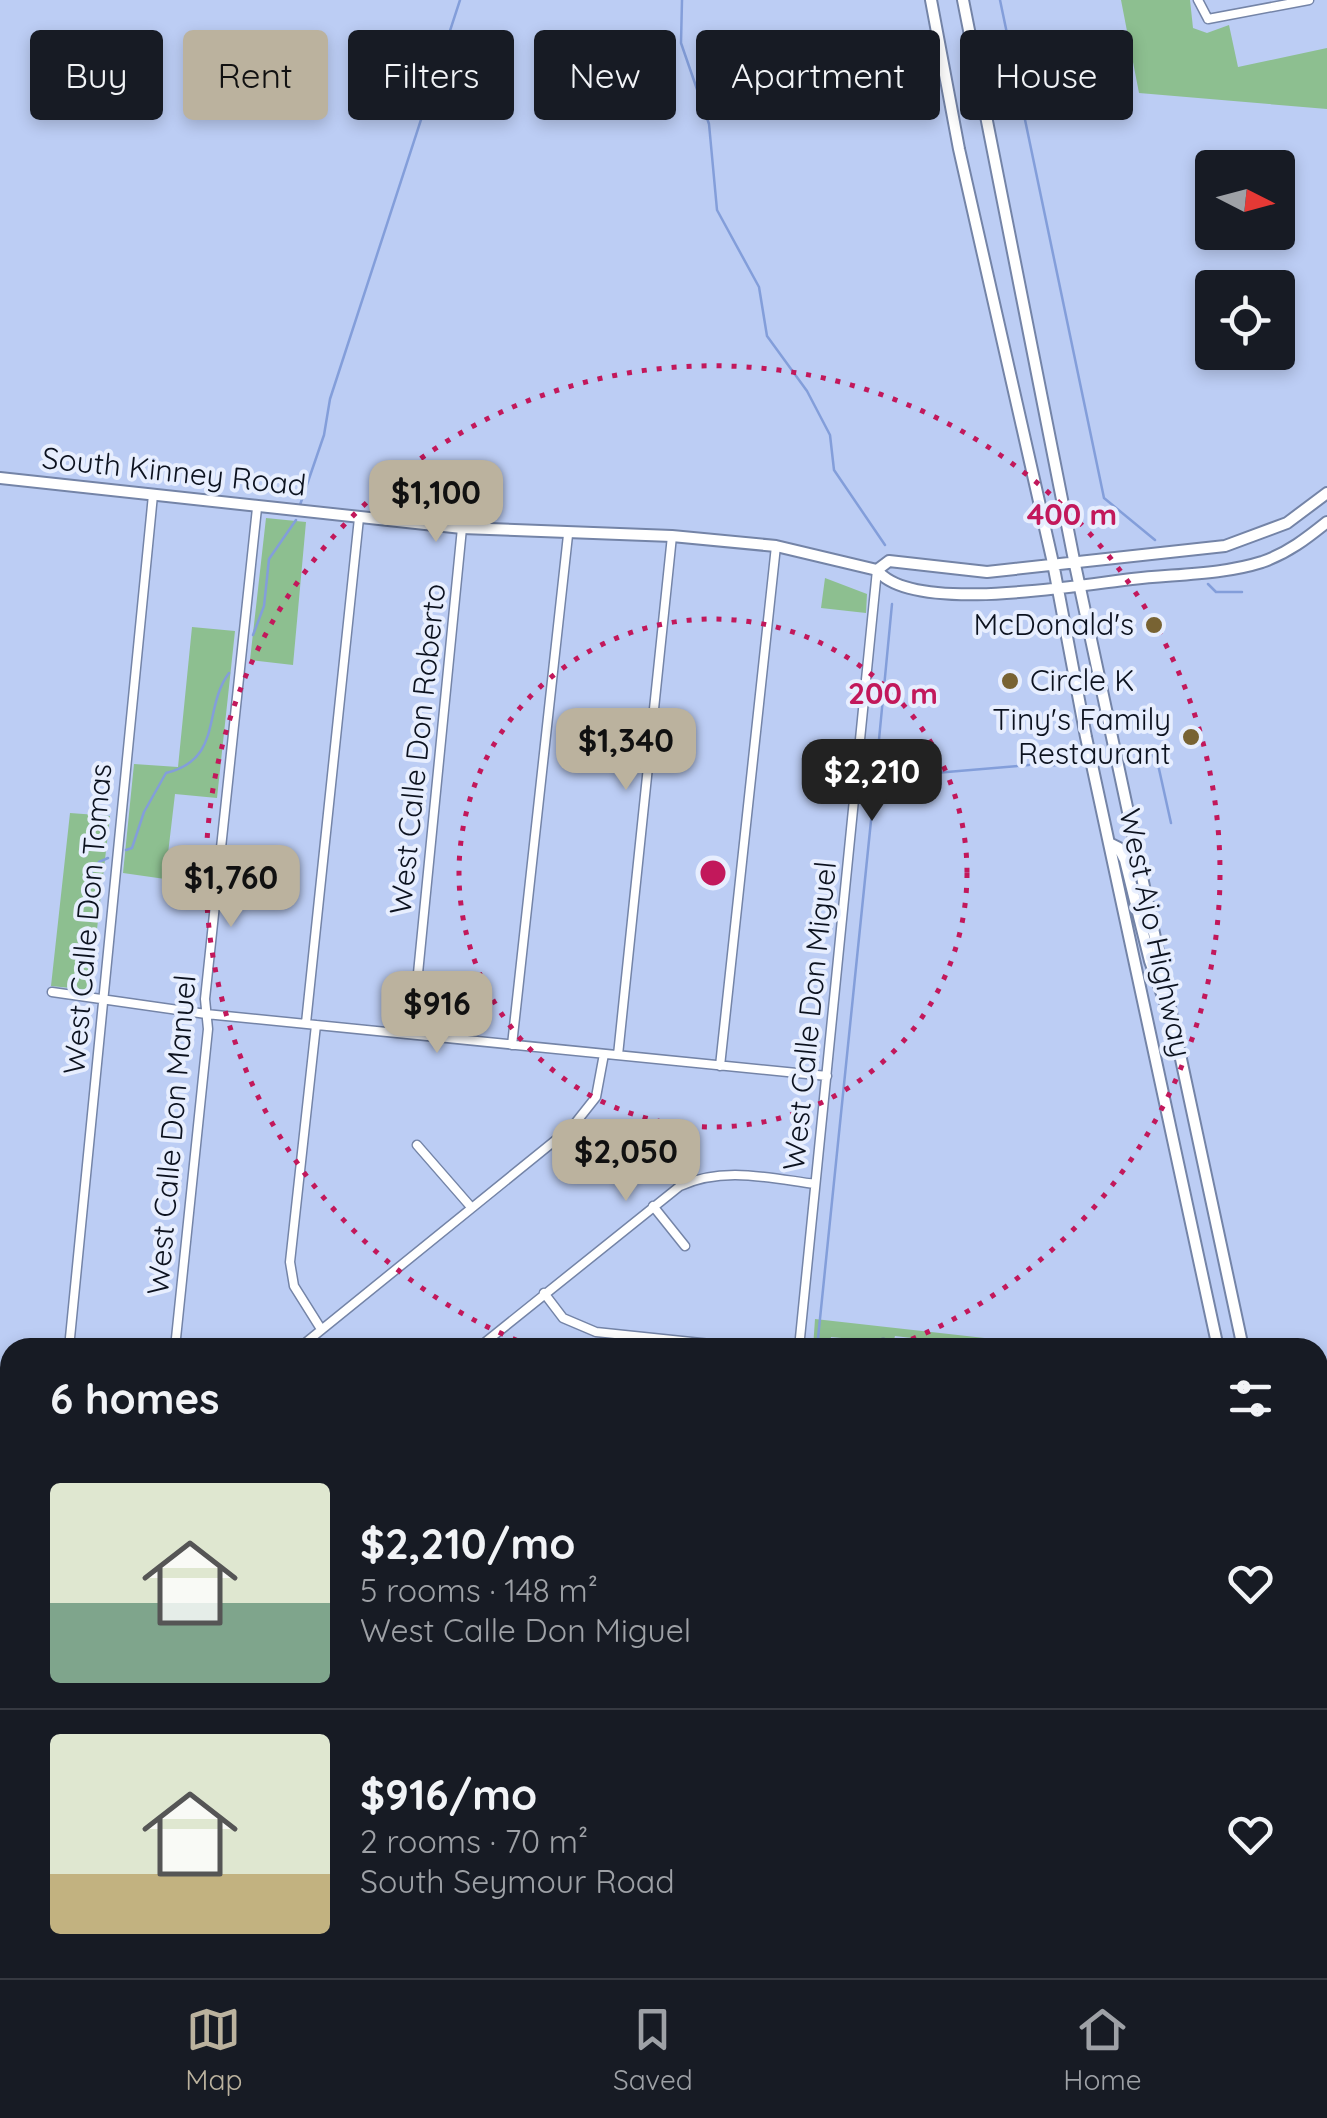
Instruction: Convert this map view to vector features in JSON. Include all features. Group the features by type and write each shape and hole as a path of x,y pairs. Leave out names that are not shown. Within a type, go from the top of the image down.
{"main road":[{"name":"West Ajo Highway","path":"931,0 959,149 1053,562 1216,1338"},
{"name":"West Ajo Highway","path":"963,0 1074,560 1240,1338"},
{"name":"South Kinney Road","path":"0,478 462,528 672,536 776,546 878,570 885,580 898,584 959,594 1080,586 1264,561 1296,547 1327,522"},
{"name":"South Kinney Road","path":"878,570 889,560 961,572 1157,555 1252,540 1287,523 1327,493"},
{"path":"1110,844 1119,848 1126,860 1155,978 1173,1016"}],"street":[{"path":"1198,0 1207,21 1309,0"},
{"name":"West Calle Don Tomas","path":"69,1338 153,495"},
{"name":"West Calle Don Manuel","path":"177,1338 257,508"},
{"path":"321,1329 294,1286 290,1262 359,518"},
{"name":"West Calle Don Roberto","path":"412,1034 462,528"},
{"path":"512,1044 568,534"},
{"path":"618,1055 672,536"},
{"path":"720,1066 776,546"},
{"name":"West Calle Don Miguel","path":"801,1338 878,570"},
{"path":"52,992 206,1014 827,1076"},
{"path":"311,1338 586,1113 601,1082 604,1054"},
{"path":"417,1145 471,1207"},
{"path":"490,1338 654,1206 700,1176 727,1174 815,1184"},
{"path":"654,1206 685,1246"},
{"path":"544,1293 564,1318 586,1330 658,1338"}],"green space":[{"path":"1121,0 1190,0 1193,28 1207,33 1229,25 1238,67 1327,48 1327,109 1139,93 1133,62 1133,30 1127,30"},
{"path":"266,518 306,522 293,665 250,660"},
{"path":"825,578 867,594 866,613 821,608"},
{"path":"192,627 235,631 217,798 175,794 165,879 123,873 134,764 178,767"},
{"path":"70,813 110,816 90,990 51,986"},
{"path":"815,1319 985,1338 895,1336 814,1338"}],"waterway":[{"path":"300,505 324,435 330,399 460,0"},
{"path":"682,0 681,43 709,124 717,210 759,287 767,336 807,391 830,435 834,470 885,545"},
{"path":"1000,0 1104,498 1155,540"},
{"path":"253,635 264,606 269,559 296,520"},
{"path":"1208,584 1216,592 1242,592"},
{"path":"878,750 892,604"},
{"path":"126,850 132,848 144,812 166,773 197,757 204,745 229,673"},
{"path":"1141,754 1150,753 1157,760 1171,823"},
{"path":"1043,766 1071,764"},
{"path":"876,778 1029,765"},
{"path":"818,1338 876,772"},
{"path":"86,880 99,862 108,858"}],"place":[{"name":"McDonald's","path":"1154,625"},
{"name":"Circle K","path":"1010,681"},
{"name":"Tiny's Family Restaurant","path":"1191,737"}]}
